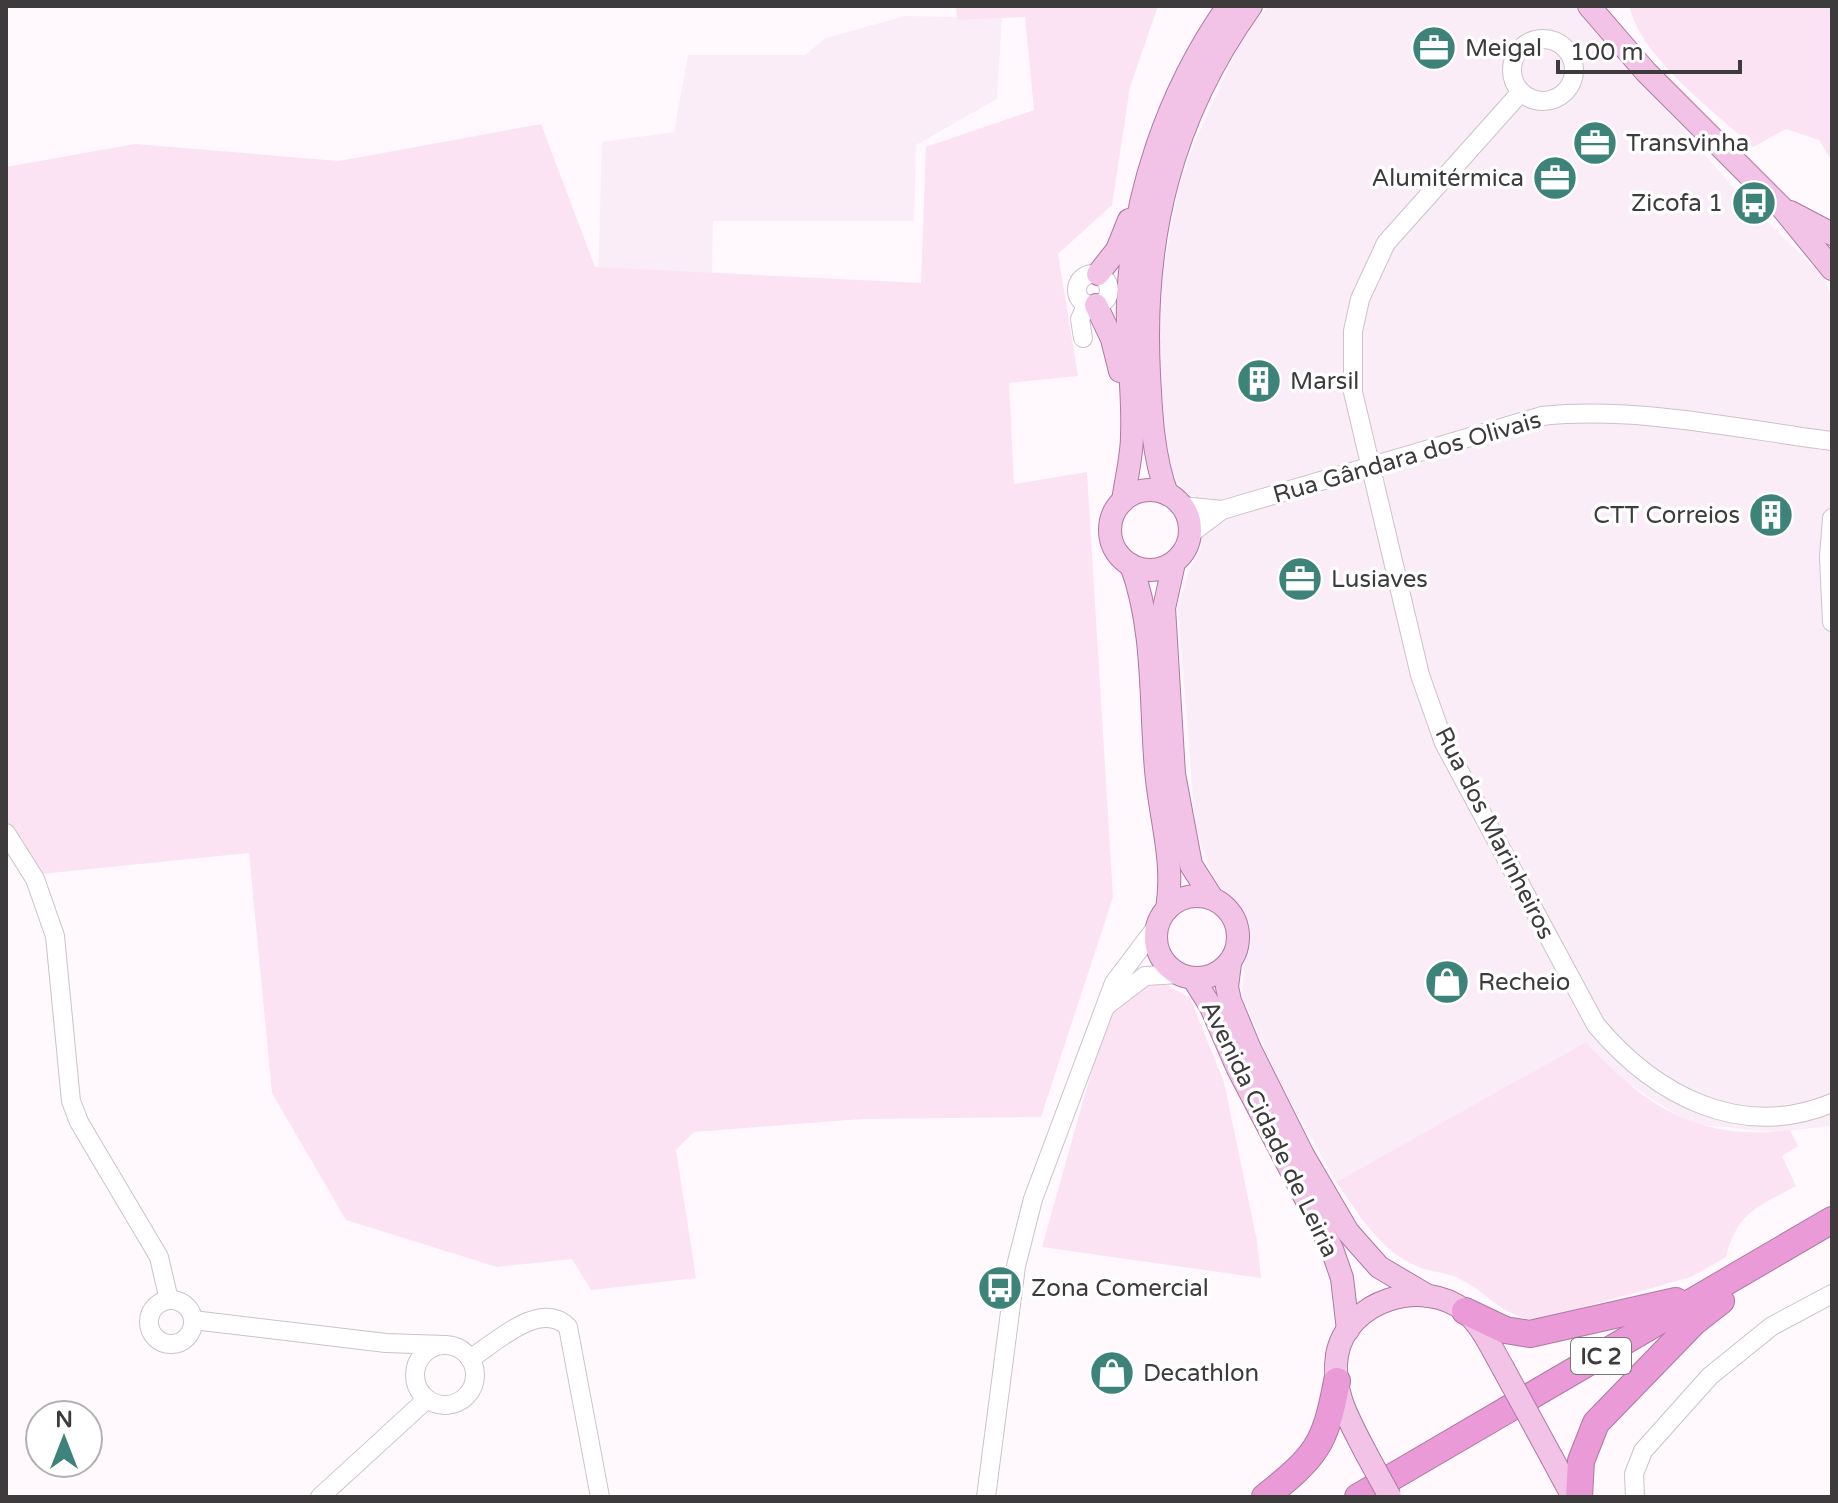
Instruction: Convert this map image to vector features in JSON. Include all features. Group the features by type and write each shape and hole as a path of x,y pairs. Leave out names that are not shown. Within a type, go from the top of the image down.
{"highway":[{"name":"IC 2","path":"1358,1497 1832,1220"},
{"name":"IC 2","path":"1373,1497 1832,1232"},
{"path":"1579,1497 1581,1461 1596,1423 1694,1322 1745,1281"},
{"path":"1465,1311 1505,1330 1530,1334 1710,1291"},
{"path":"1265,1497 1300,1469 1321,1443 1337,1381"}],"main road":[{"path":"1098,274 1117,250 1184,81 1228,6"},
{"path":"1131,565 1157,570 1174,563 1185,550 1190,534 1155,450 1147,308 1152,247 1166,184 1187,119 1220,55 1251,6"},
{"path":"1596,9 1646,72 1783,209 1832,269"},
{"path":"1149,170 1137,223 1128,293 1132,416 1123,501 1111,523 1111,536 1115,549 1131,565 1143,606 1156,774 1170,860 1159,953 1186,976 1217,974 1230,963 1238,945 1238,926 1228,909 1212,898 1191,865 1174,774 1164,608 1174,563"},
{"path":"1783,209 1832,234"},
{"path":"1091,305 1112,339 1132,416"},
{"path":"1123,501 1140,492 1175,500"},
{"path":"1162,918 1187,897 1212,898"},
{"name":"Avenida Cidade de Leiria","path":"1230,963 1227,987 1230,1001 1250,1049 1303,1155 1348,1232 1379,1267 1428,1296 1452,1303 1465,1311"},
{"name":"Avenida Cidade de Leiria","path":"1186,976 1211,1007 1238,1069 1332,1249 1342,1278 1348,1330"},
{"path":"1390,1497 1343,1409 1337,1381 1337,1355 1348,1330 1361,1314 1380,1302 1428,1296"},
{"path":"1465,1311 1482,1331 1573,1497"}],"street":[{"name":"Rua dos Marinheiros","path":"1521,92 1405,217 1386,243 1370,272 1353,331 1353,392 1420,675 1444,743 1596,1025 1649,1078 1711,1110 1736,1116 1787,1114 1832,1103"},
{"path":"1083,338 1080,319 1091,305 1105,300 1109,291 1106,281 1098,274"},
{"name":"Rua Gândara dos Olivais","path":"1190,534 1222,510 1500,426 1577,413 1624,415 1832,441"},
{"name":"Rua Gândara dos Olivais","path":"1175,500 1222,510"},
{"path":"1832,518 1829,557 1832,622"},
{"path":"6,833 35,879 55,936 71,1101 79,1122 159,1257 169,1300"},
{"path":"986,1497 1016,1266 1033,1199 1114,983 1162,918"},
{"path":"1104,1008 1145,976 1186,976"},
{"path":"1635,1497 1634,1474 1643,1451 1710,1376 1772,1326 1832,1294"},
{"path":"169,1300 182,1303 193,1320 192,1330 182,1341 167,1344 160,1341 149,1328 149,1320 157,1305 169,1300"},
{"path":"470,1359 534,1318 552,1316 568,1327 600,1497"},
{"path":"193,1320 386,1343 445,1345 463,1352 470,1359 475,1377 468,1394 453,1404 427,1399 420,1392 415,1372 386,1343"},
{"path":"415,1372 428,1350 445,1345"},
{"path":"320,1497 427,1399"}],"shaded area":[{"path":"956,6 1158,6 1130,87 1112,205 1058,254 1078,376 1009,383 1014,484 1087,472 1113,897 1041,1117 862,1119 694,1132 676,1150 696,1278 591,1290 572,1259 497,1267 346,1220 272,1093 249,853 21,876 6,845 6,167 135,144 339,161 541,124 595,267 921,283 926,147 1034,110 1025,17 957,20"},
{"path":"1268,6 1577,6 1737,192 1822,275 1832,295 1832,1126 1776,1132 1691,1124 1618,1077 1586,1042 1336,1182 1279,1080 1242,996 1247,925 1212,875 1195,825 1178,607 1190,568 1201,548 1194,496 1182,488 1172,472 1164,427 1159,343 1160,286 1180,183 1195,141 1243,37"},
{"path":"1629,6 1832,6 1832,161 1819,140 1786,129 1753,147 1699,100 1664,64 1637,26"},
{"path":"905,16 1002,18 997,99 916,145 914,221 713,221 712,275 598,280 602,142 674,132 688,55 805,55 826,38"},
{"path":"1164,983 1190,998 1224,1082 1257,1241 1261,1278 1042,1247 1107,1016 1132,987"},
{"path":"1586,1042 1630,1085 1676,1115 1701,1125 1728,1130 1790,1130 1798,1146 1782,1156 1796,1186 1760,1206 1743,1220 1726,1257 1691,1277 1538,1320 1525,1318 1505,1310 1458,1278 1421,1268 1391,1251 1371,1230 1336,1182"}],"place":[{"name":"Meigal","path":"1434,48"},
{"name":"Transvinha","path":"1595,143"},
{"name":"Alumitérmica","path":"1555,178"},
{"name":"Zicofa 1","path":"1754,203"},
{"name":"Marsil","path":"1259,381"},
{"name":"CTT Correios","path":"1771,515"},
{"name":"Lusiaves","path":"1300,579"},
{"name":"Recheio","path":"1447,982"},
{"name":"Zona Comercial","path":"1000,1288"},
{"name":"Decathlon","path":"1112,1373"}]}
